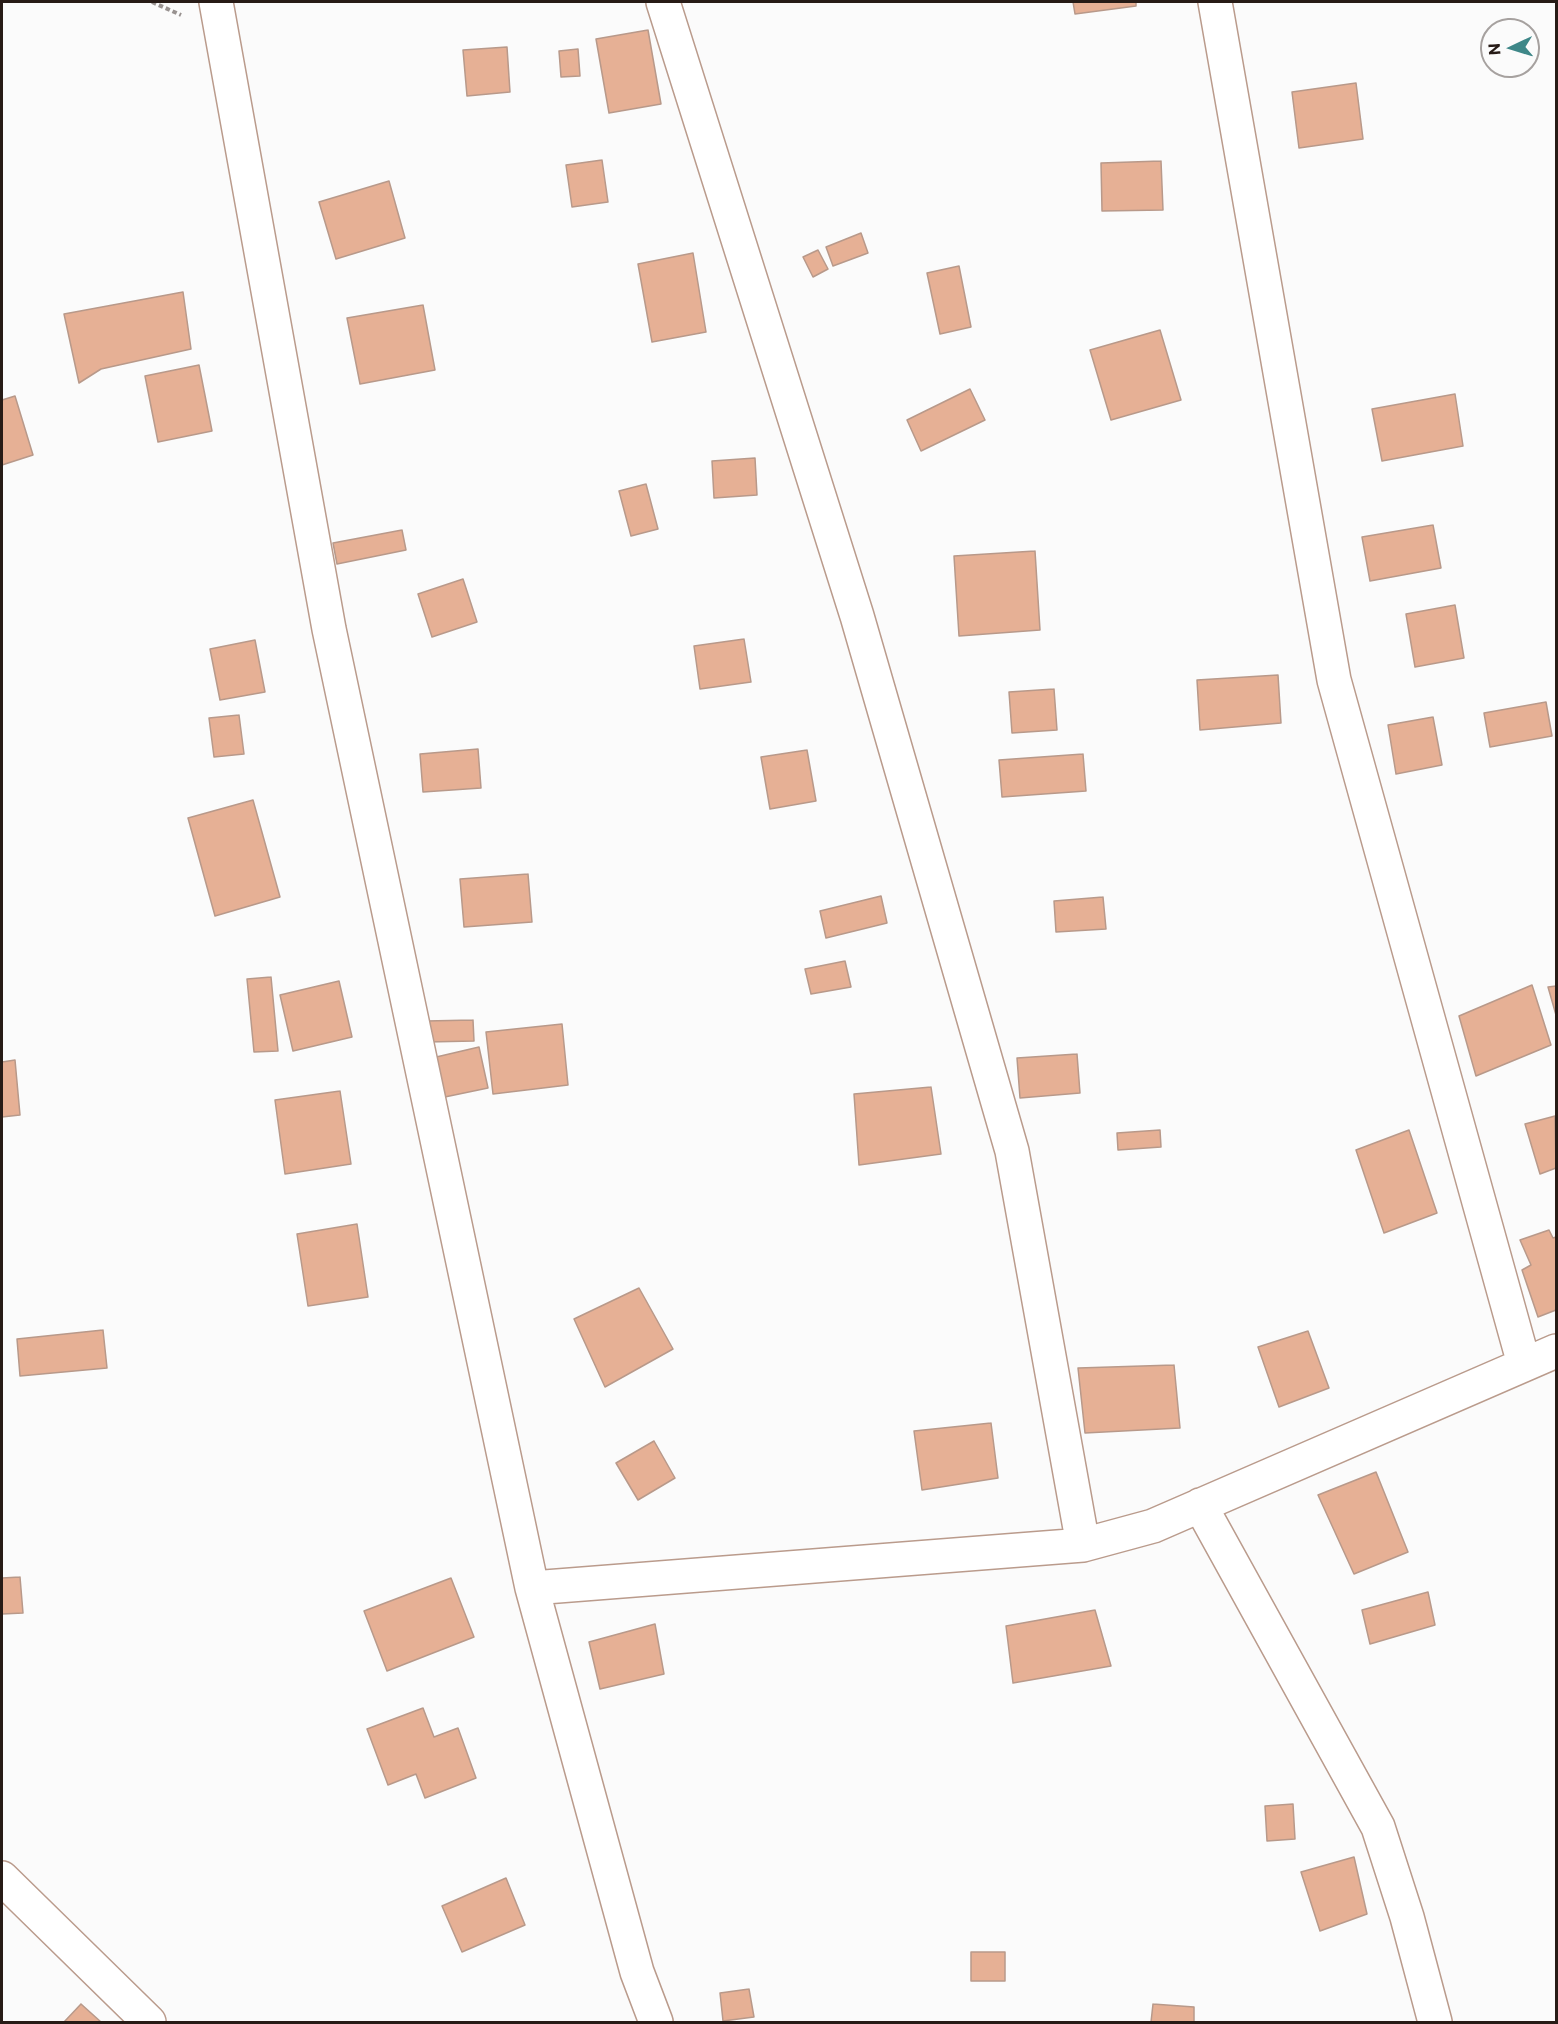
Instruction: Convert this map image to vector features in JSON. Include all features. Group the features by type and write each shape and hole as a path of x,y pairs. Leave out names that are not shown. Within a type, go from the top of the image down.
{"street":[{"path":"216,2 329,629 532,1588 637,1972 656,2022"},
{"path":"663,2 857,616 1012,1151 1083,1545"},
{"path":"1215,2 1334,680 1524,1364"},
{"path":"532,1588 1083,1545 1153,1526 1557,1351"},
{"path":"1200,1505 1378,1827 1407,1917 1435,2022"},
{"path":"2,1878 149,2022"}],"building":[{"path":"1073,2 1136,2 1136,6 1075,14"},
{"path":"648,30 661,104 609,113 596,39"},
{"path":"507,47 510,92 467,96 463,50"},
{"path":"578,49 580,76 561,77 559,51"},
{"path":"1356,83 1363,139 1299,148 1292,92"},
{"path":"602,160 608,202 572,207 566,165"},
{"path":"1161,161 1163,210 1102,211 1101,163"},
{"path":"389,181 405,238 336,259 319,202"},
{"path":"861,233 868,253 833,266 826,247"},
{"path":"818,250 828,269 813,277 803,257"},
{"path":"693,253 706,332 652,342 638,264"},
{"path":"959,266 971,327 940,334 927,273"},
{"path":"183,292 191,349 101,369 79,383 64,314"},
{"path":"423,305 435,370 360,384 347,318"},
{"path":"1160,330 1181,400 1111,420 1090,350"},
{"path":"199,365 212,431 158,442 145,376"},
{"path":"970,389 985,420 921,451 907,420"},
{"path":"1455,394 1463,446 1382,461 1372,409"},
{"path":"15,396 33,455 2,465 2,400"},
{"path":"755,458 757,495 714,498 712,461"},
{"path":"646,484 658,529 631,536 619,491"},
{"path":"1433,525 1441,568 1370,581 1362,537"},
{"path":"402,530 406,550 337,564 333,543"},
{"path":"1035,551 1040,630 959,636 954,556"},
{"path":"463,579 477,622 432,637 418,594"},
{"path":"1455,605 1464,658 1415,667 1406,614"},
{"path":"744,639 751,682 700,689 694,646"},
{"path":"255,640 265,692 220,700 210,649"},
{"path":"1278,675 1281,723 1200,730 1197,680"},
{"path":"1054,689 1057,730 1012,733 1009,692"},
{"path":"1546,702 1552,736 1490,747 1484,713"},
{"path":"239,715 244,754 214,757 209,718"},
{"path":"1433,717 1442,765 1396,774 1388,725"},
{"path":"478,749 481,788 423,792 420,754"},
{"path":"807,750 816,801 770,809 761,757"},
{"path":"1083,754 1086,791 1002,797 999,760"},
{"path":"253,800 280,897 215,916 188,818"},
{"path":"528,874 532,922 464,927 460,879"},
{"path":"881,896 887,923 826,938 820,911"},
{"path":"1103,897 1106,929 1056,932 1054,901"},
{"path":"845,961 851,987 811,994 805,969"},
{"path":"271,977 278,1051 254,1052 247,979"},
{"path":"339,981 352,1037 293,1051 280,995"},
{"path":"1532,985 1551,1045 1476,1076 1459,1016"},
{"path":"1556,986 1556,1015 1548,987"},
{"path":"473,1020 474,1041 427,1042 426,1021"},
{"path":"562,1024 568,1085 493,1094 486,1032"},
{"path":"479,1047 488,1088 440,1098 432,1058"},
{"path":"1077,1054 1080,1093 1020,1098 1017,1058"},
{"path":"15,1060 20,1115 2,1117 2,1062"},
{"path":"931,1087 941,1154 859,1165 854,1094"},
{"path":"340,1091 351,1164 285,1174 275,1100"},
{"path":"1555,1116 1556,1168 1540,1174 1525,1124"},
{"path":"1160,1130 1161,1147 1118,1150 1117,1133"},
{"path":"1409,1130 1437,1213 1384,1233 1356,1150"},
{"path":"357,1224 368,1297 308,1306 297,1234"},
{"path":"1549,1230 1553,1238 1556,1237 1556,1310 1538,1317 1522,1270 1531,1265 1520,1240"},
{"path":"639,1288 673,1349 605,1387 574,1319"},
{"path":"103,1330 107,1368 20,1376 17,1339"},
{"path":"1308,1331 1329,1388 1279,1407 1258,1347"},
{"path":"1174,1365 1180,1428 1085,1433 1078,1368"},
{"path":"991,1423 998,1478 922,1490 914,1431"},
{"path":"654,1441 675,1478 638,1500 616,1463"},
{"path":"1376,1472 1408,1552 1354,1574 1318,1495"},
{"path":"20,1577 23,1613 2,1614 2,1578"},
{"path":"451,1578 474,1637 387,1671 364,1611"},
{"path":"1428,1592 1435,1625 1370,1644 1362,1610"},
{"path":"1095,1610 1111,1666 1013,1683 1006,1626"},
{"path":"655,1624 664,1674 600,1689 589,1642"},
{"path":"423,1708 434,1737 458,1728 476,1778 425,1798 416,1774 388,1785 367,1729"},
{"path":"1293,1804 1295,1839 1267,1841 1265,1806"},
{"path":"1354,1857 1367,1914 1320,1931 1301,1872"},
{"path":"506,1878 525,1925 462,1952 442,1906"},
{"path":"971,1952 1005,1952 1005,1981 971,1981"},
{"path":"749,1989 754,2017 723,2021 720,1993"},
{"path":"81,2004 101,2022 64,2022"},
{"path":"1153,2004 1194,2007 1194,2022 1151,2022"}]}
